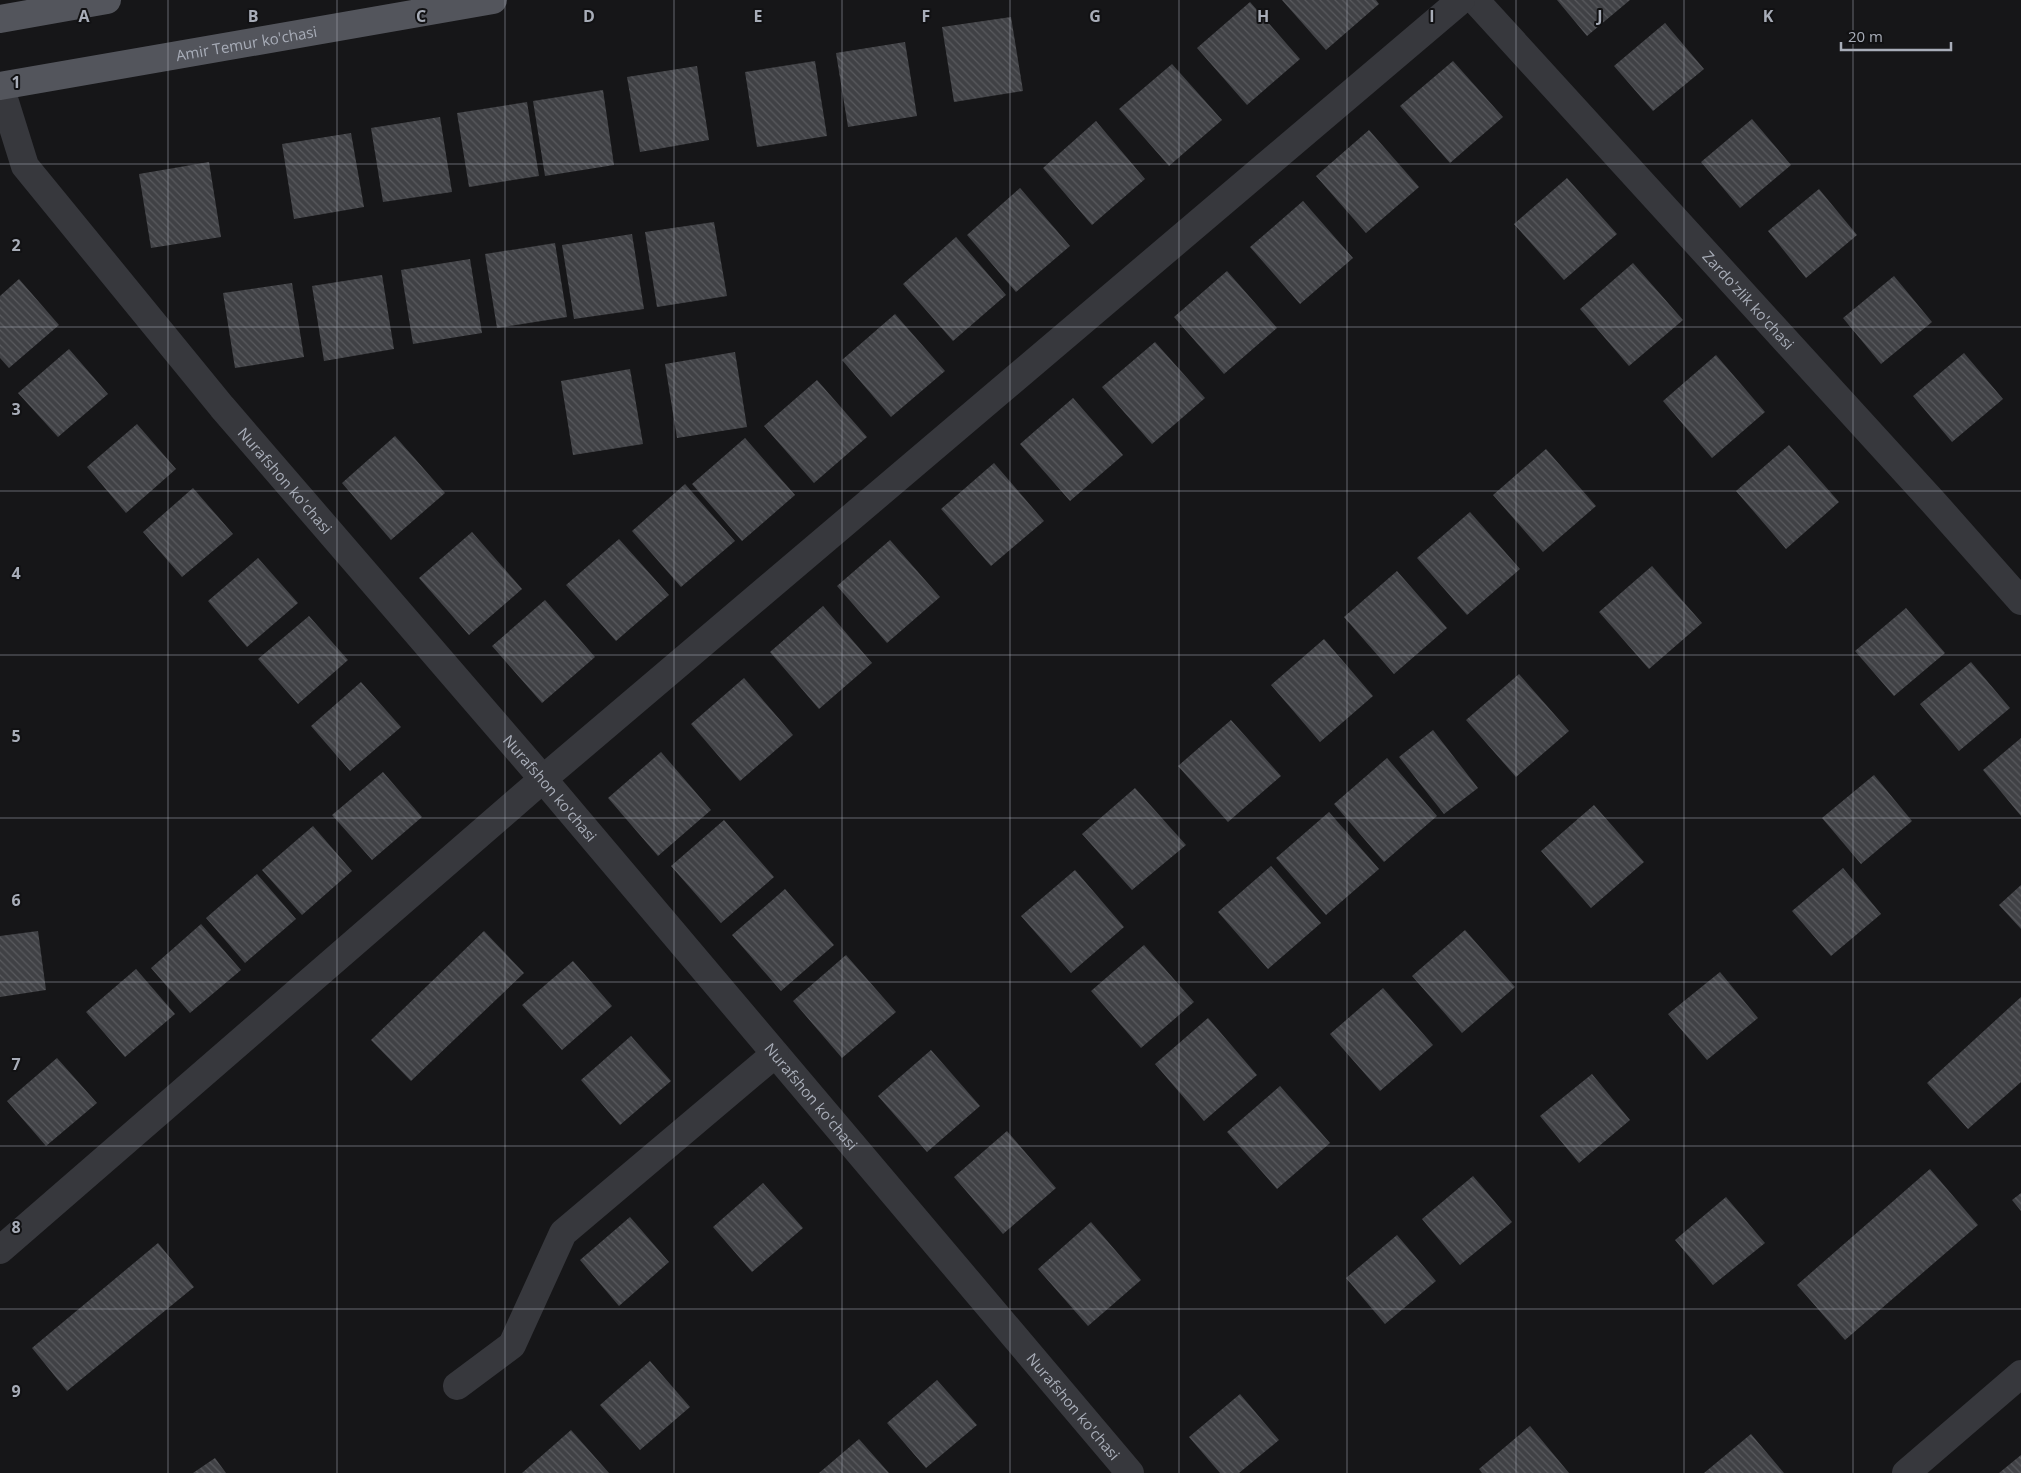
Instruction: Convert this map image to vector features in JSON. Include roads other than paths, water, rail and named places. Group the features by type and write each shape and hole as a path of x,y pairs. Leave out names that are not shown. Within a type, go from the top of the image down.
{"main road":[{"path":"0,19 106,0"},
{"name":"Amir Temur ko'chasi","path":"0,86 493,0"}],"street":[{"path":"0,1250 543,779 1461,0"},
{"name":"Zardo'zlik ko'chasi","path":"1475,0 1935,504 2021,601"},
{"name":"Nurafshon ko'chasi","path":"0,86 25,166 222,407 543,779 1130,1473"},
{"path":"457,1386 512,1345 563,1233 775,1054"},
{"path":"1906,1473 2021,1374"}]}
